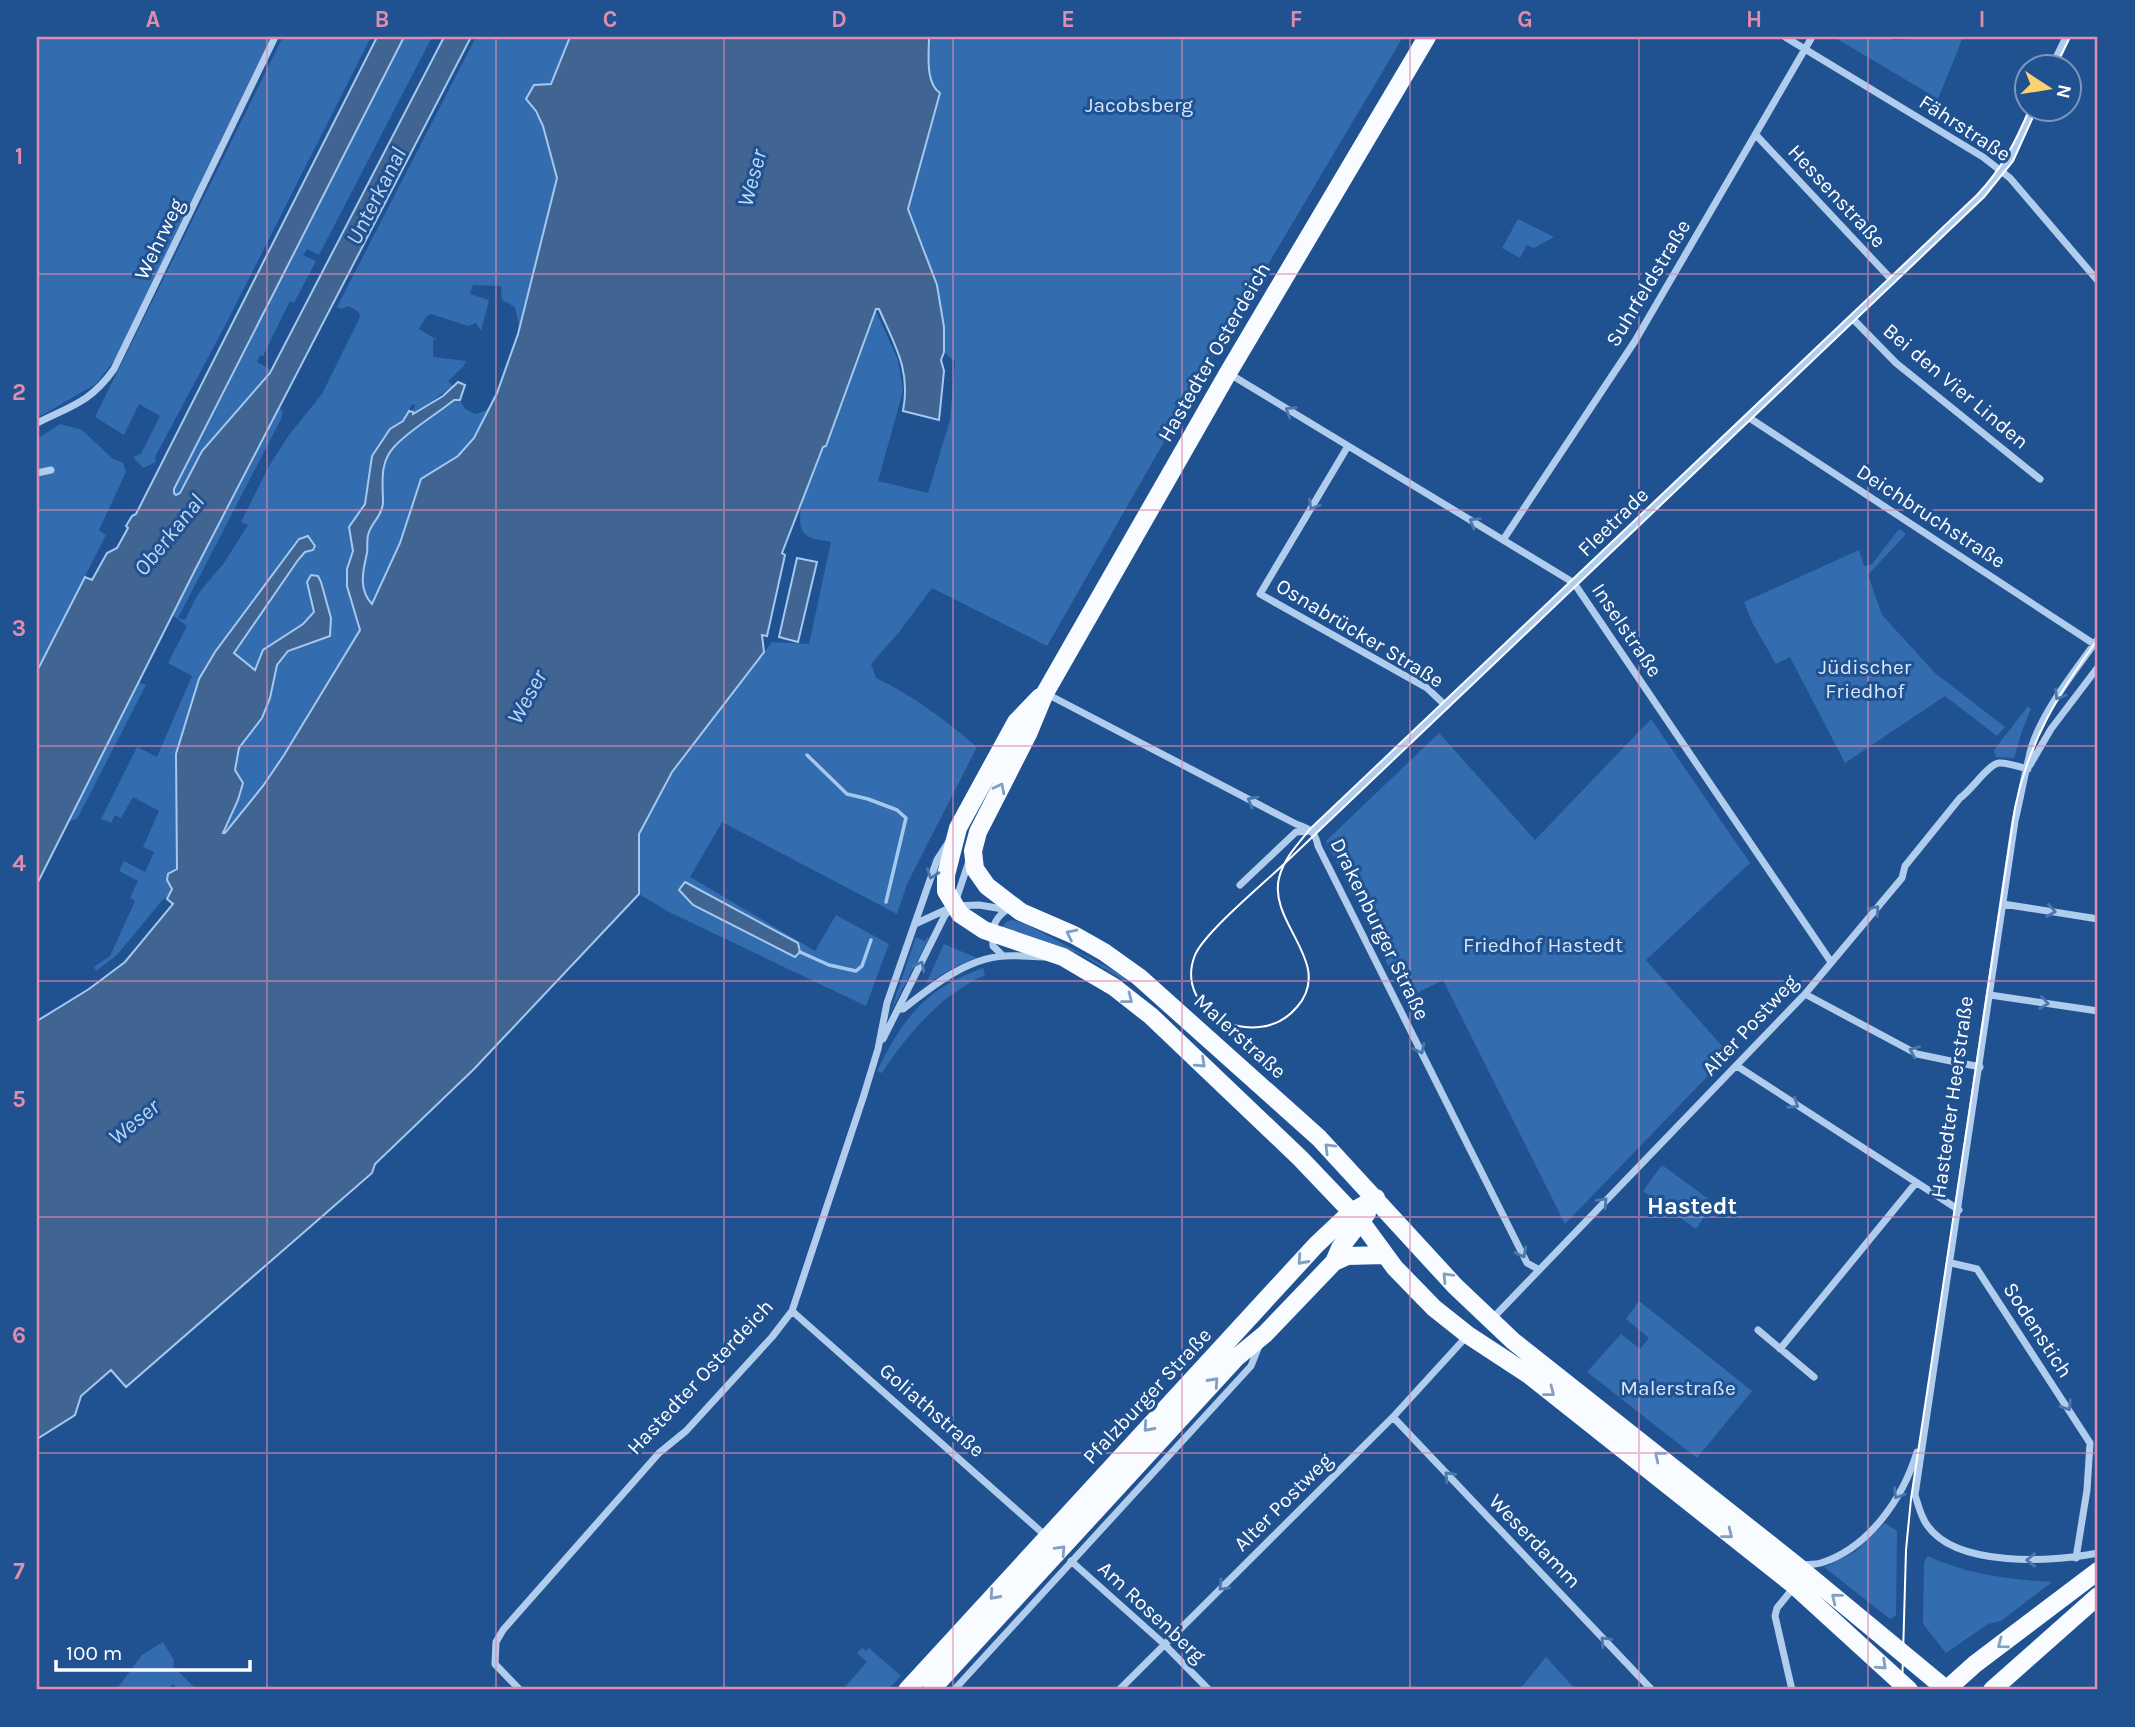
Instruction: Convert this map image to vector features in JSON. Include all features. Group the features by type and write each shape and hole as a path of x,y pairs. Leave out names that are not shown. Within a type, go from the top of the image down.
{"main road":[{"name":"Hastedter Osterdeich","path":"973,851 978,832 1028,734 1045,692 1228,373 1427,37"},
{"name":"Hastedter Osterdeich","path":"958,828 1016,722 1045,692"},
{"path":"958,828 946,875 946,891 954,906 972,925 1063,957 1114,987 1151,1016 1291,1149 1356,1217 1385,1255 1427,1301 1468,1335 1529,1375 1795,1586 1909,1690"},
{"name":"Malerstraße","path":"973,851 975,869 987,886 1013,911 1074,935 1139,977 1319,1138 1446,1277 1490,1321 1796,1565 1947,1690"},
{"name":"Pfalzburger Straße","path":"907,1690 1316,1245 1356,1217 1376,1198"},
{"name":"Pfalzburger Straße","path":"931,1690 1237,1357 1265,1334 1334,1262 1356,1217"},
{"path":"1334,1262 1348,1256 1385,1255"},
{"path":"1947,1690 1975,1664 2098,1571"},
{"path":"2002,1687 2098,1596"}],"street":[{"name":"Wehrweg","path":"37,423 87,399 102,386 114,369 275,37"},
{"name":"Fährstraße","path":"1785,37 2002,171 2098,281"},
{"name":"Suhrfeldstraße","path":"1503,540 1635,341 1812,37"},
{"name":"Fleetrade","path":"1240,885 1296,832 1313,831 1982,195 2002,171 2028,122"},
{"name":"Hessenstraße","path":"1756,135 1892,280"},
{"name":"Bei den Vier Linden","path":"1852,318 1896,363 2039,479"},
{"name":"Inselstraße","path":"1228,373 1574,583 1831,962"},
{"name":"Deichbruchstraße","path":"1748,417 2096,641"},
{"name":"Osnabrücker Straße","path":"1348,446 1259,594 1427,688 1446,706"},
{"path":"37,473 51,470"},
{"name":"Hastedter Heerstraße","path":"2076,1558 2025,1561 1993,1558 1956,1546 1940,1538 1927,1525 1915,1495 2015,821 2029,756 2053,704 2096,641"},
{"name":"Hastedter Heerstraße","path":"2028,769 2050,729 2098,667"},
{"name":"Drakenburger Straße","path":"1045,692 1313,831 1318,846 1527,1263 1538,1269"},
{"name":"Alter Postweg","path":"1490,1321 1805,994 1902,878 1905,866 1959,798 1969,792 1992,765 2000,762 2028,769"},
{"name":"Hastedter Osterdeich","path":"520,1690 495,1664 496,1642 503,1630 659,1453 686,1431 743,1370 792,1311 878,1049 887,1003 937,860 958,828"},
{"name":"Hastedter Osterdeich","path":"878,1049 945,915 954,906 973,851"},
{"path":"2003,904 2098,919"},
{"name":"Malerstraße","path":"915,924 954,906 979,905 1013,911"},
{"path":"1003,956 993,946 992,933 996,920 1013,911"},
{"path":"898,1009 904,1009 950,975 976,963 1003,956 1063,957"},
{"path":"1805,994 1917,1054 1980,1067"},
{"path":"1990,995 2098,1011"},
{"path":"1737,1066 1915,1184 1959,1210"},
{"path":"1780,1349 1915,1184"},
{"name":"Sodenstich","path":"1951,1263 1977,1269 2090,1443 2087,1490 2076,1558"},
{"name":"Goliathstraße","path":"792,1311 1047,1537"},
{"path":"1758,1330 1814,1377"},
{"name":"Pfalzburger Straße","path":"954,1690 1251,1366 1265,1334"},
{"name":"Alter Postweg","path":"1119,1690 1393,1417 1468,1335"},
{"name":"Weserdamm","path":"1393,1417 1652,1690"},
{"name":"Hastedter Heerstraße","path":"1796,1565 1821,1563 1843,1553 1870,1532 1902,1489 1924,1432"},
{"path":"2076,1558 2098,1553"},
{"name":"Am Rosenberg","path":"1071,1561 1164,1644 1209,1690"},
{"path":"1792,1690 1775,1616 1777,1608 1795,1586"}],"green space":[{"path":"37,37 271,37 117,357 96,384 37,418"},
{"path":"283,37 371,37 227,322 155,457 156,462 143,468 133,457 141,454 160,416 139,404 124,435 95,417"},
{"path":"404,37 432,37 319,255 307,249 303,255 316,261 294,303 290,301 263,356 260,355 257,362 271,370 202,451 177,495 174,489"},
{"path":"476,37 570,37 551,84 527,99 543,126 557,178 519,326 515,307 502,300 501,286 473,285 470,294 489,300 481,331 476,323 468,326 431,314 426,317 419,329 437,340 433,340 433,357 466,361 448,381 453,386 412,415 415,405 412,404 403,421 390,429 372,456 365,504 349,527 353,551 347,569 347,586 360,629 355,639 284,755 225,833 222,833 243,783 235,770 199,680 176,754 177,869 170,892 167,899 164,898 117,955 96,971 94,967 110,956 135,901 130,898 138,881 119,871 124,861 145,872 154,852 143,847 159,811 133,797 121,818 115,815 111,823 101,819 137,747 157,757 192,676 168,663 187,626 172,615 279,408 283,411 281,419 178,618 185,620 198,594 224,563 248,525 241,522 269,466 289,435 322,394 360,317 359,312 349,306 341,309 337,307"},
{"name":"Jacobsberg","path":"929,37 1403,37 1203,374 1047,646 932,588 871,664 876,678 929,709 977,747 907,884 897,914 722,822 690,877 815,951 836,915 889,944 866,1006 669,912 639,894 639,834 672,772 772,642 809,644 831,542 814,539 805,534 801,527 802,505 875,309 898,360 903,391 878,481 928,493 950,420 955,362 944,352 944,327 926,252 908,209 937,105 929,71"},
{"path":"1834,37 1888,37 1893,40 1963,37 1938,99"},
{"path":"1518,219 1554,237 1534,248 1527,245 1520,258 1502,248"},
{"path":"454,400 460,400 465,409 475,414 485,411 492,404 479,430 464,449 446,465 421,479 400,543 372,604 365,592 363,573 368,535 383,507 383,474 386,460 400,441"},
{"path":"60,424 82,430 112,458 123,463 126,472 99,530 106,535 37,671 37,439"},
{"name":"Jüdischer Friedhof","path":"1899,529 1906,534 1868,575 1882,615 1935,673 2005,727 1997,736 1945,696 1845,763 1790,657 1776,664 1744,602 1859,550 1864,566 1872,564"},
{"path":"138,682 146,685 77,819 68,821"},
{"path":"2028,706 2031,709 2014,758 1996,757 1994,750"},
{"name":"Friedhof Hastedt","path":"1651,719 1750,863 1646,960 1729,1054 1565,1224 1443,980 1405,999 1326,841 1439,733 1535,840"},
{"path":"1011,920 1024,923 1128,978 1124,981 1082,955 1001,928"},
{"path":"916,937 925,941 929,938 890,1013"},
{"path":"944,944 977,958 926,984"},
{"path":"983,968 985,975 940,1004 902,1044 882,1073 877,1071 897,1035 918,1007 946,985"},
{"path":"1662,1165 1714,1203 1696,1229 1643,1191"},
{"name":"Malerstraße","path":"1639,1301 1752,1391 1697,1458 1587,1372 1621,1334 1640,1349 1649,1338 1626,1319"},
{"path":"1885,1523 1897,1531 1896,1615 1890,1619 1824,1567 1855,1552"},
{"path":"1928,1556 1958,1568 1989,1575 2052,1582 2001,1621 1988,1624 1946,1653 1923,1624 1924,1562"},
{"path":"163,1642 174,1660 173,1666 197,1690 179,1690 173,1684 167,1690 116,1690 142,1655"},
{"path":"862,1648 866,1651 869,1648 901,1676 887,1690 842,1690 867,1662 857,1653"},
{"path":"1546,1657 1576,1690 1519,1690"}],"water":[{"path":"377,37 404,37 174,489 176,495 180,493 202,451 270,373 444,37 471,37 195,570 37,884 37,671 85,577 92,580 107,553 117,548 128,528 126,526 136,514"},
{"name":"Weser","path":"570,37 929,37 930,75 940,93 908,209 937,285 944,327 944,352 941,360 944,371 939,420 903,411 905,383 900,358 879,309 876,309 826,446 823,447 782,553 785,555 767,636 762,635 764,652 672,772 639,834 639,894 474,1069 375,1164 372,1173 126,1387 111,1370 81,1396 75,1415 37,1439 37,1021 89,989 125,962 173,904 167,899 172,889 167,880 168,874 177,869 176,754 199,679 215,652 299,539 308,536 315,546 313,550 305,552 298,560 234,653 255,670 263,650 303,624 314,612 307,582 311,575 318,576 321,582 331,618 330,636 288,651 277,665 270,698 262,718 239,748 235,770 243,783 223,833 263,786 284,755 360,630 347,586 347,569 353,551 349,527 365,504 372,456 390,429 403,421 409,411 413,414 443,396 458,382 465,385 460,400 454,400 407,435 394,447 386,460 382,508 368,535 363,573 363,586 372,604 400,543 421,479 458,456 474,438 497,393 518,334 557,178 543,126 526,99 534,85 551,84"},
{"path":"797,558 817,562 798,642 779,637"},
{"path":"685,882 798,943 800,952 795,957 693,905 679,890"}],"waterway":[{"path":"807,755 847,794 897,810 906,818 886,902"},
{"path":"800,952 829,965 856,971 862,966 871,940"}],"tram line":[{"path":"2063,52 2070,37"},
{"path":"1284,864 1310,829 1977,195 2008,154 2024,122"},
{"path":"1284,864 1984,197 2013,161 2031,122"},
{"path":"1902,1690 1906,1550 1911,1499 2015,808 2028,762 2047,719 2070,679 2098,639"},
{"path":"1284,864 1279,878 1278,895 1305,959 1309,975 1307,991 1297,1007 1280,1021 1261,1027 1242,1026 1223,1020 1207,1009 1196,994 1191,976 1195,955 1210,934 1235,908 1284,864"}],"district":[{"name":"Hastedt","path":"1692,1206"}],"water label":[{"name":"Unterkanal","path":"376,196"},
{"name":"Oberkanal","path":"169,535"}]}
